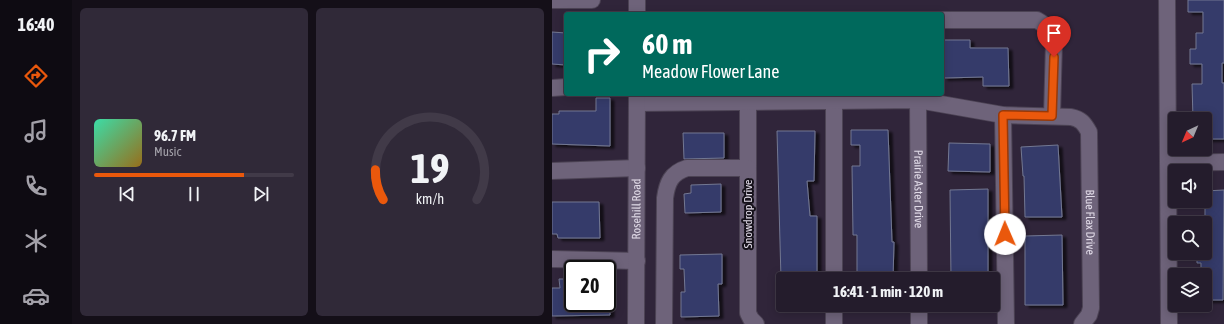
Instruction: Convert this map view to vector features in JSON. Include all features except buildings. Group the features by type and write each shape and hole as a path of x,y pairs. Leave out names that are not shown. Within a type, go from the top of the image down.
{"street":[{"path":"553,0 592,0"},
{"path":"637,0 637,12"},
{"path":"1167,0 1169,324"},
{"path":"637,99 706,98 748,102 918,100 1003,115 1052,116 1054,36 1043,23 1037,20 944,20"},
{"path":"552,88 564,87"},
{"name":"Rosehill Road","path":"636,324 637,99"},
{"name":"Prairie Aster Drive","path":"918,100 919,272"},
{"path":"834,101 834,272"},
{"name":"Snowdrop Drive","path":"748,102 748,313 756,324"},
{"path":"1003,115 1006,324"},
{"name":"Blue Flax Drive","path":"1052,116 1071,117 1084,122 1089,132 1091,308 1083,323"},
{"path":"1168,163 1224,162"},
{"path":"552,171 637,168"},
{"path":"664,324 664,198 671,177 678,171 686,168 748,168"},
{"path":"552,259 636,261"},
{"path":"834,312 834,324"},
{"path":"919,312 919,324"}],"route":[{"path":"1005,234 1003,115 1052,116 1054,57"}]}
